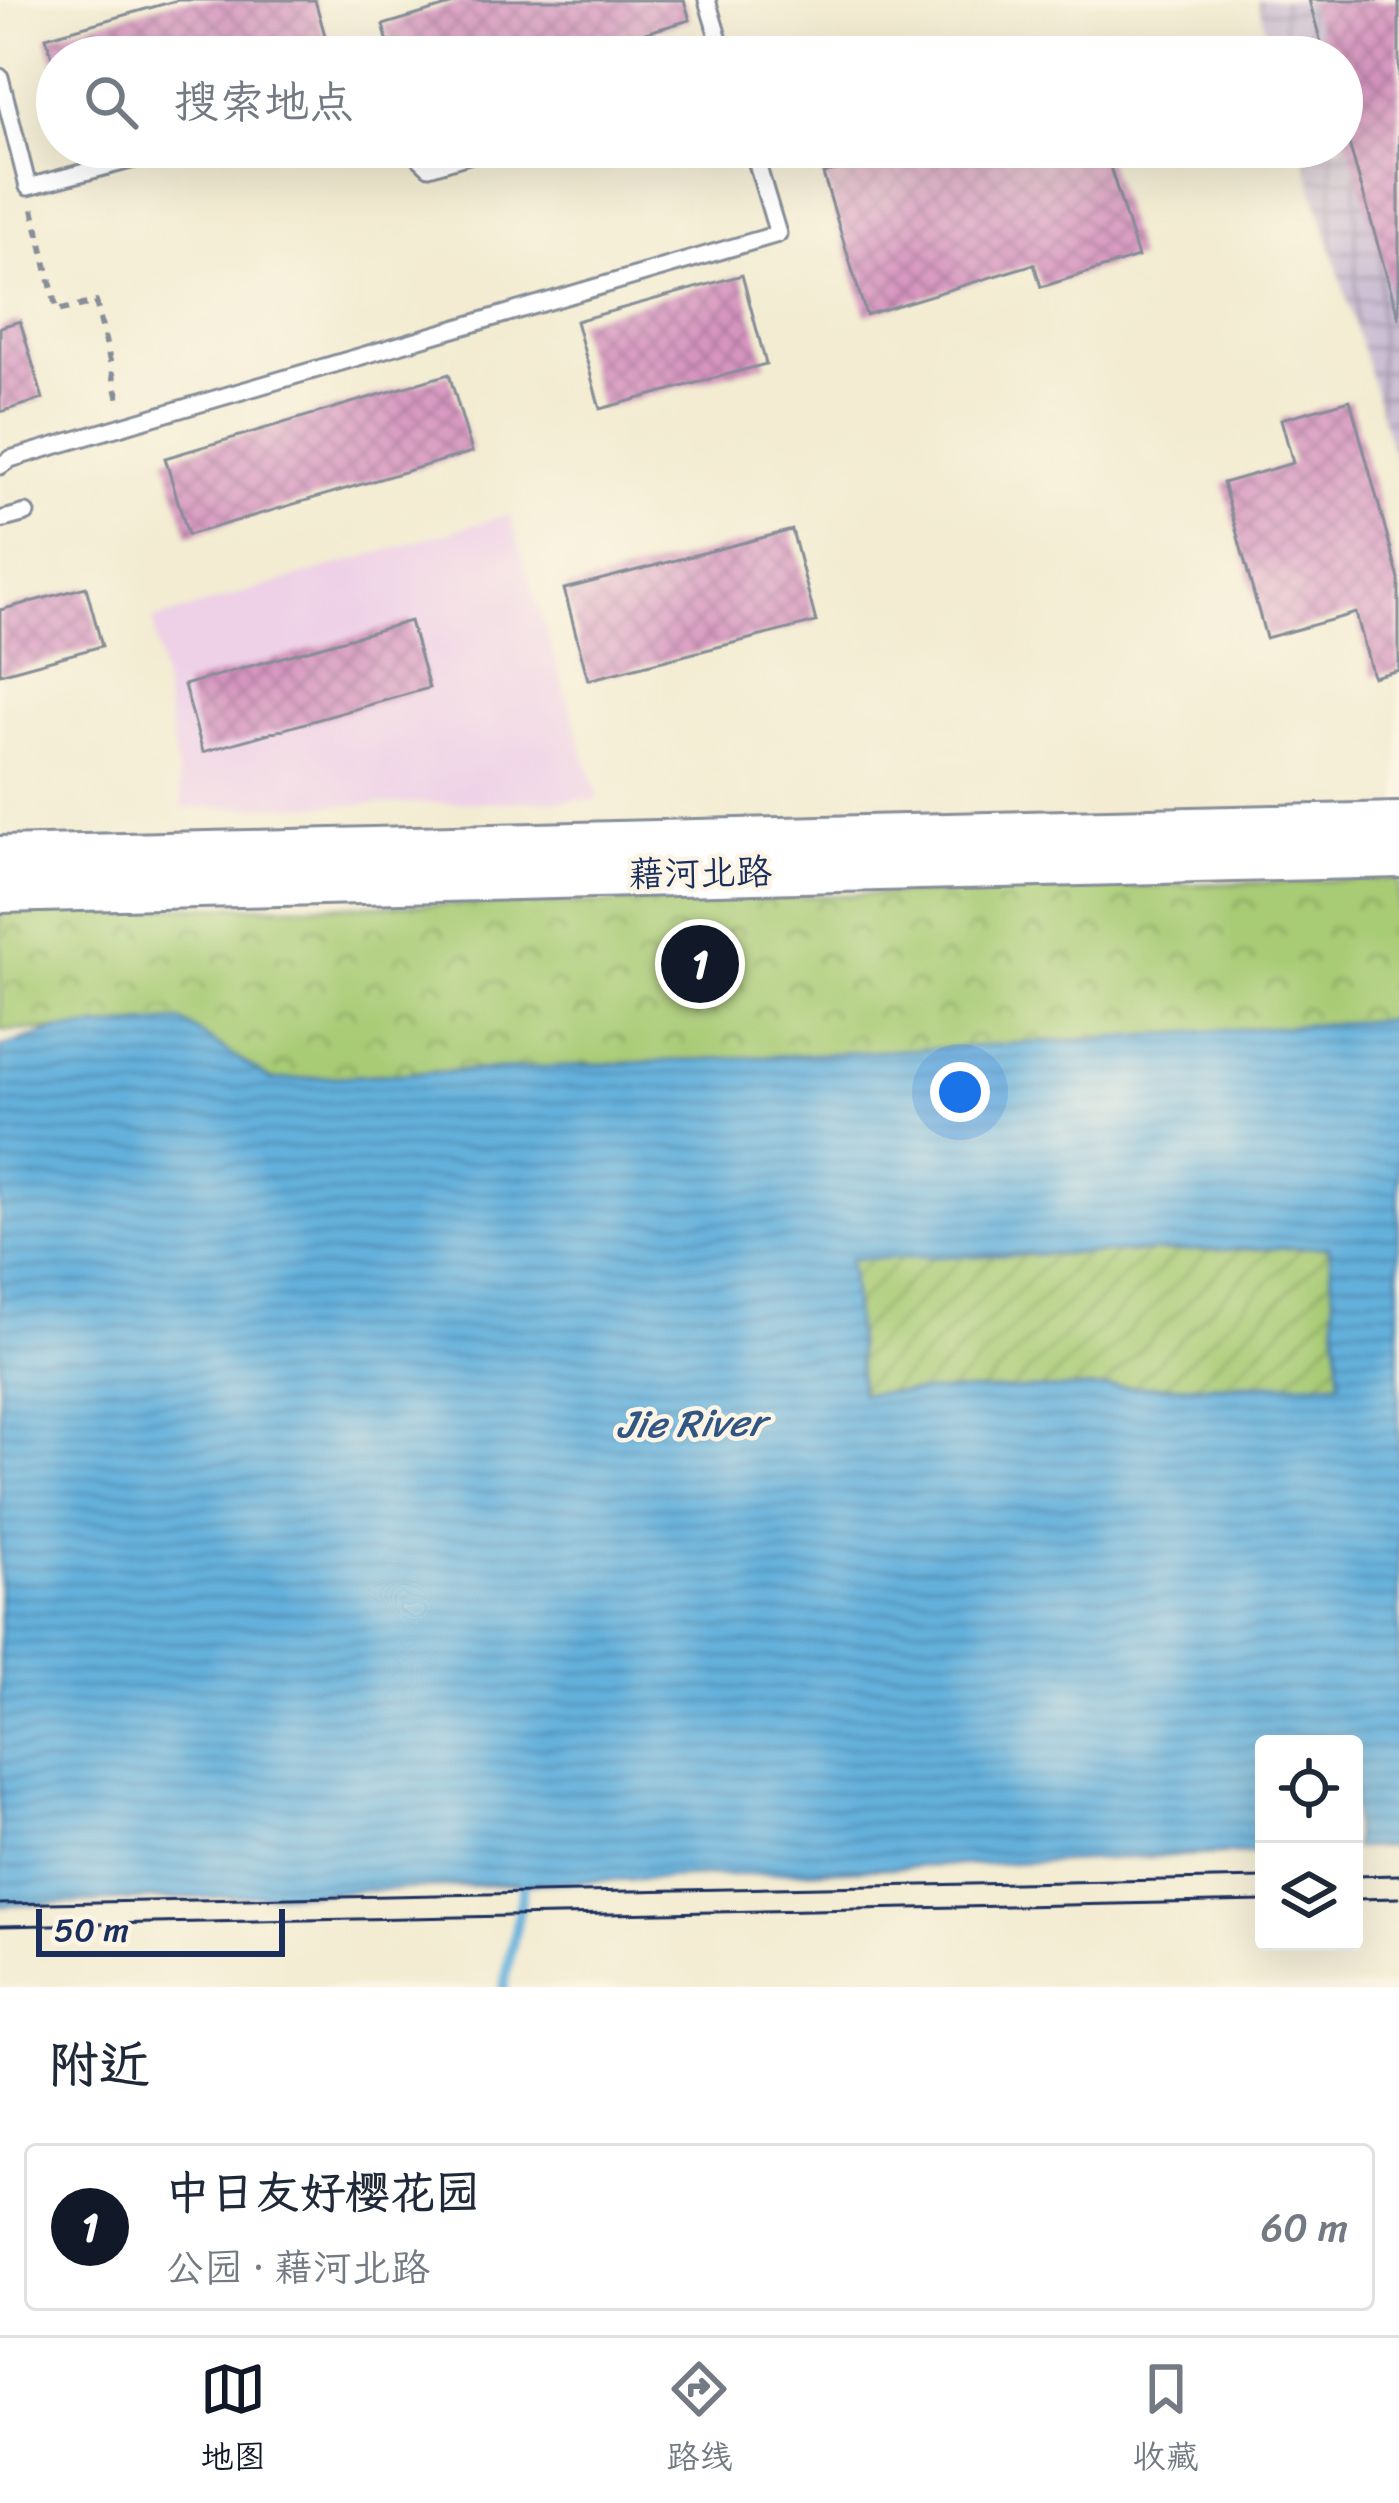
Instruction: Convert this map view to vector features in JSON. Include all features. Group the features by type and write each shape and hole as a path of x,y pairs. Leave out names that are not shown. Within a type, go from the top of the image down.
{"main road":[{"name":"藉河北路","path":"0,858 1399,824"},
{"name":"藉河北路","path":"0,891 1399,856"}],"lane":[{"path":"707,0 718,36"},
{"path":"0,77 28,187 100,168"},
{"path":"0,466 124,425 778,234 758,168"},
{"path":"0,520 26,513"}],"path":[{"path":"28,187 57,311 96,302 124,425"}],"shaded area":[{"path":"1257,0 1399,0 1399,473 1307,168 1363,168 1363,36 1268,36"},
{"path":"509,514 599,800 183,808 153,620"}],"green space":[{"path":"1399,878 1399,1019 965,1047 271,1080 182,1021 0,1030 0,909 593,903"},
{"path":"1330,1247 1341,1382 861,1393 850,1259"}],"water":[{"name":"Jie River","path":"1399,1019 1399,1846 1363,1848 1363,1735 1255,1735 1255,1852 0,1906 0,1047 57,1030 182,1021 271,1080 965,1047","holes":["1329,1247 1340,1382 861,1393 850,1259"]}],"building":[{"path":"178,0 315,0 325,36 50,36"},
{"path":"467,0 684,0 690,20 635,36 386,36 383,25"},
{"path":"1309,0 1399,0 1399,319 1356,168 1363,168 1363,36 1319,36"},
{"path":"842,168 1110,168 1138,257 1041,287 1034,264 866,315 823,174"},
{"path":"742,275 766,364 600,409 576,321"},
{"path":"20,321 43,399 0,412 0,327"},
{"path":"449,374 472,452 188,535 165,458"},
{"path":"1350,400 1399,579 1399,670 1373,677 1356,613 1266,638 1223,483 1293,463 1281,419"},
{"path":"792,530 816,622 588,680 564,589"},
{"path":"86,587 102,646 0,674 0,610"},
{"path":"410,621 429,688 203,752 184,685"}],"waterway":[{"path":"504,1987 524,1885"}],"tram line":[{"path":"1363,1876 1399,1875"},
{"path":"0,1904 1255,1878"},
{"path":"1363,1899 1399,1898"},
{"path":"0,1926 1255,1901"}],"place":[{"name":"中日友好樱花园","path":"700,964"}]}
